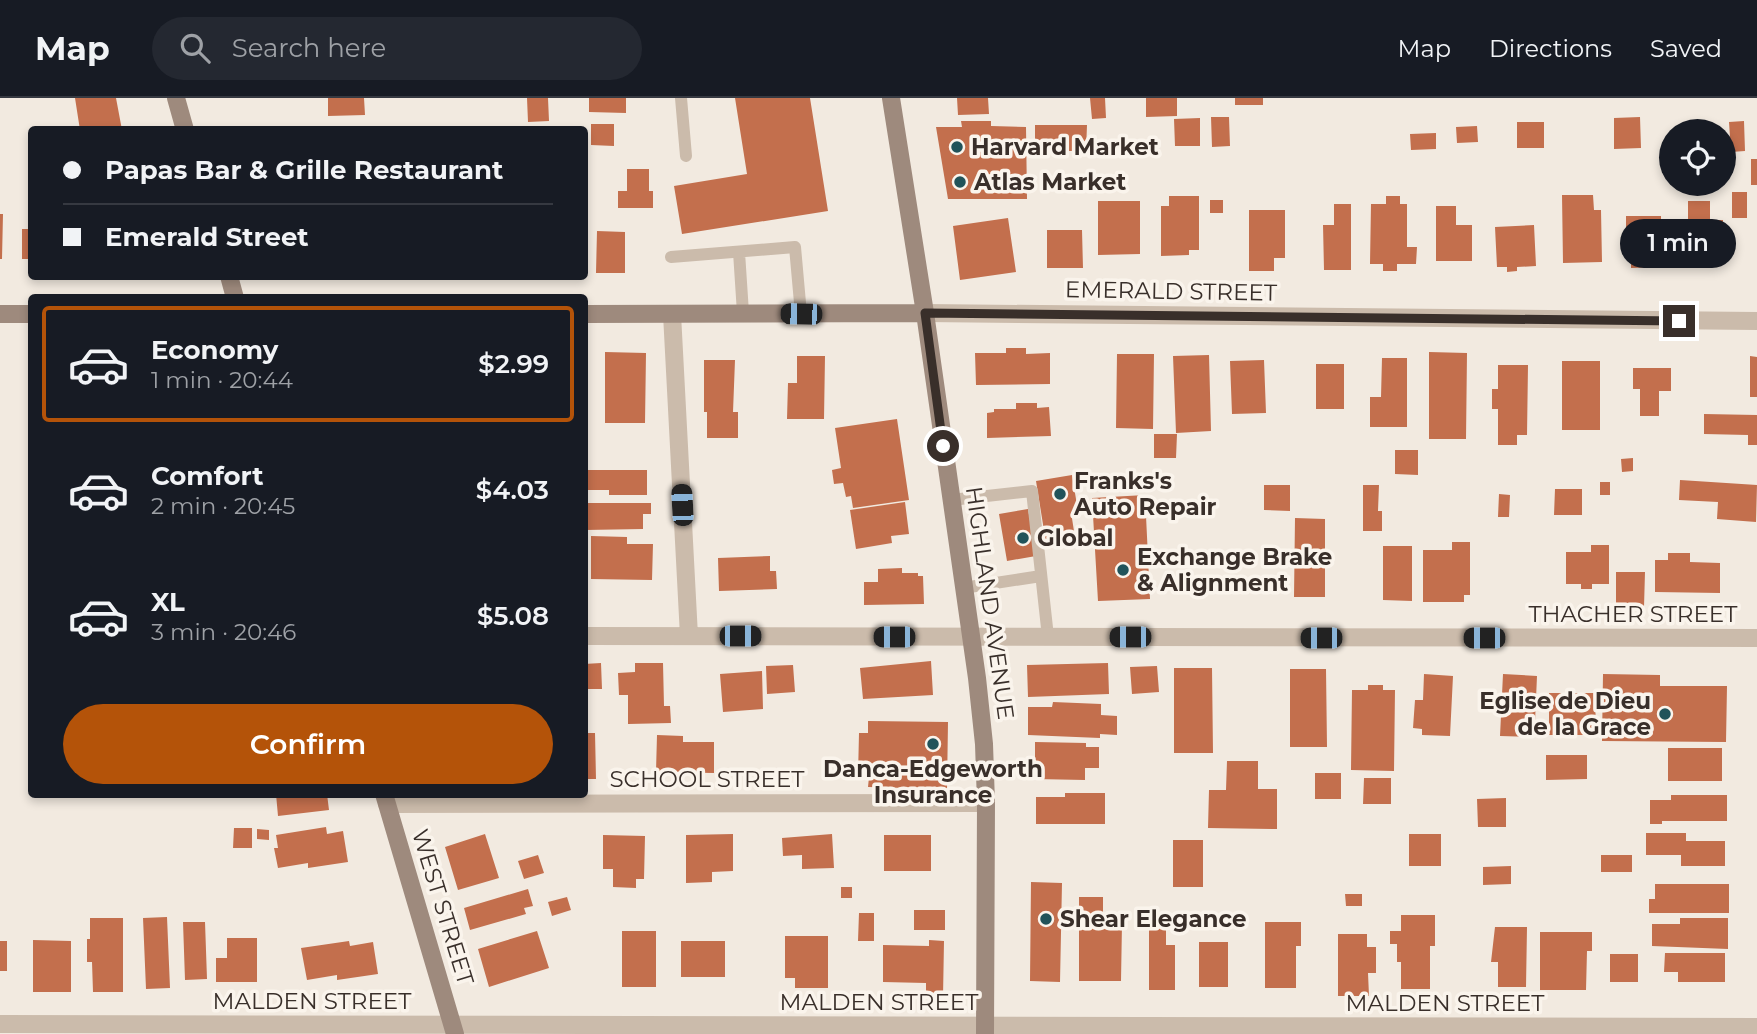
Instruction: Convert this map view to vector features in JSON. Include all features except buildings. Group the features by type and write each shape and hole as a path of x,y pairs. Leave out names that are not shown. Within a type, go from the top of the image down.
{"main road":[{"path":"176,98 184,126"},
{"name":"HIGHLAND AVENUE","path":"891,98 925,313 984,744 985,1030"},
{"name":"EMERALD STREET","path":"588,314 925,313"},
{"path":"0,314 28,314"},
{"name":"WEST STREET","path":"385,799 454,1030"}],"street":[{"name":"EMERALD STREET","path":"925,313 1757,321"},
{"path":"672,314 689,636"},
{"name":"THACHER STREET","path":"588,636 1757,638"},
{"name":"SCHOOL STREET","path":"385,799 986,803"},
{"name":"MALDEN STREET","path":"0,1024 454,1030 1240,1031 1757,1027"}],"lane":[{"path":"681,98 686,156"},
{"path":"671,257 795,247 801,314"},
{"path":"739,252 743,313"},
{"path":"951,499 1032,491 1048,637"},
{"path":"963,588 1041,576"}],"place":[{"name":"Harvard Market","path":"957,147"},
{"name":"Atlas Market","path":"960,182"},
{"name":"Franks's Auto Repair","path":"1060,494"},
{"name":"Global","path":"1023,538"},
{"name":"Exchange Brake & Alignment","path":"1123,570"},
{"name":"Eglise de Dieu de la Grace","path":"1665,714"},
{"name":"Danca-Edgeworth Insurance","path":"933,744"},
{"name":"Shear Elegance","path":"1046,919"}],"route":[{"path":"943,446 925,313 1679,321"}]}
